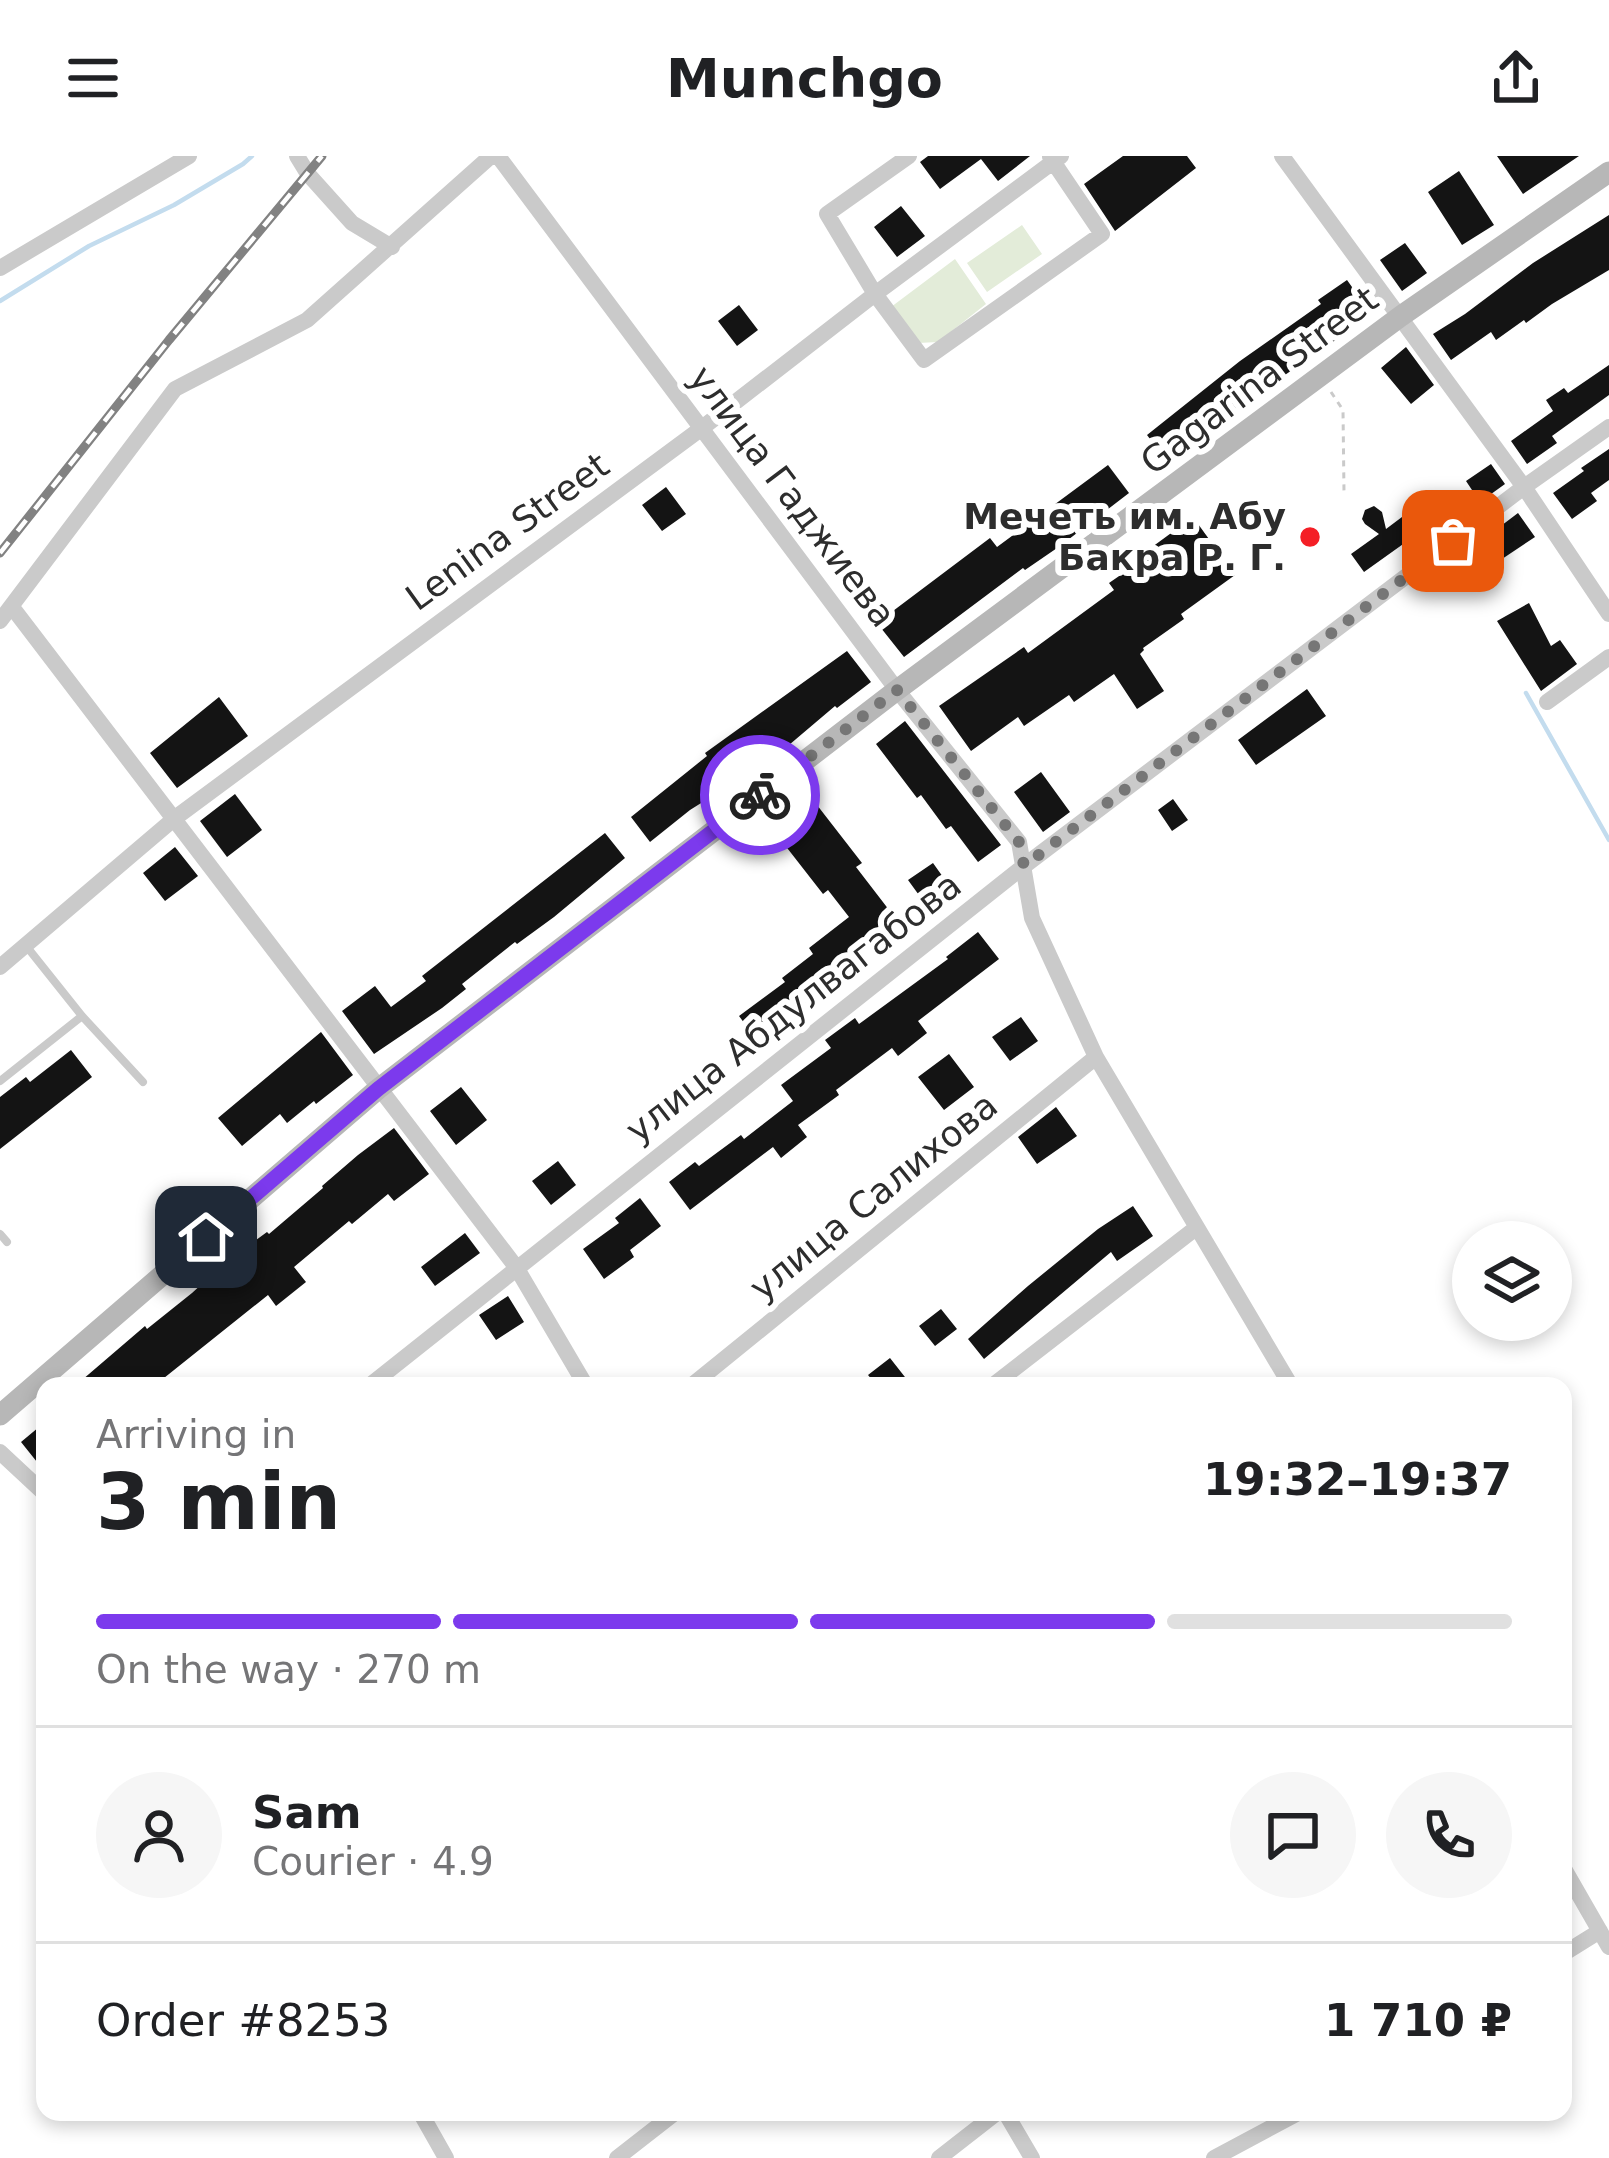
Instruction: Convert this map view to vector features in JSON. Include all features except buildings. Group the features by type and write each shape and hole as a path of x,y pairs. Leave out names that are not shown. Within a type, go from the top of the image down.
{"street":[{"path":"0,268 189,156"},
{"path":"297,156 352,223 392,247"},
{"path":"495,156 307,320 175,389 6,615 175,818 516,1268 581,1377"},
{"name":"улица Гаджиева","path":"495,156 897,690 1019,842 1032,918 1096,1057 1286,1377"},
{"path":"909,156 826,214 875,294 924,360 1102,235 1055,158"},
{"path":"1282,156 1525,487 1609,614"},
{"name":"Lenina Street","path":"0,967 175,818 701,428 1055,158"},
{"name":"Gagarina Street","path":"44,1377 378,1089 897,690 1400,316 1609,172"},
{"name":"улица Абдулвагабова","path":"381,1377 1024,866 1609,428"},
{"path":"1547,702 1609,657"},
{"name":"улица Салихова","path":"703,1377 1096,1057"},
{"path":"1004,1377 1196,1228"},
{"name":"Gagarina Street","path":"0,1415 36,1384"},
{"path":"0,1451 36,1485"},
{"path":"1572,1883 1604,1939 1572,1951"},
{"path":"425,2121 446,2158"},
{"path":"617,2158 664,2121"},
{"path":"939,2158 990,2121"},
{"path":"1008,2121 1032,2158"},
{"path":"1214,2158 1283,2121"}],"lane":[{"path":"26,945 143,1082"},
{"path":"0,1081 82,1016"}],"path":[{"path":"1321,375 1343,410 1344,492"}],"green space":[{"path":"1022,225 1042,254 987,292 967,263"},
{"path":"955,259 986,304 938,342 918,343 891,307"}],"waterway":[{"path":"0,301 252,156"},
{"path":"1526,693 1609,840"}],"railway":[{"path":"0,553 322,156"}],"way so far":[{"path":"760,795 897,690 1019,842 1024,866 1453,541"}],"place":[{"name":"Мечеть им. Абу Бакра Р. Г.","path":"1310,537"}],"route":[{"path":"206,1237 378,1089 760,795"}]}
